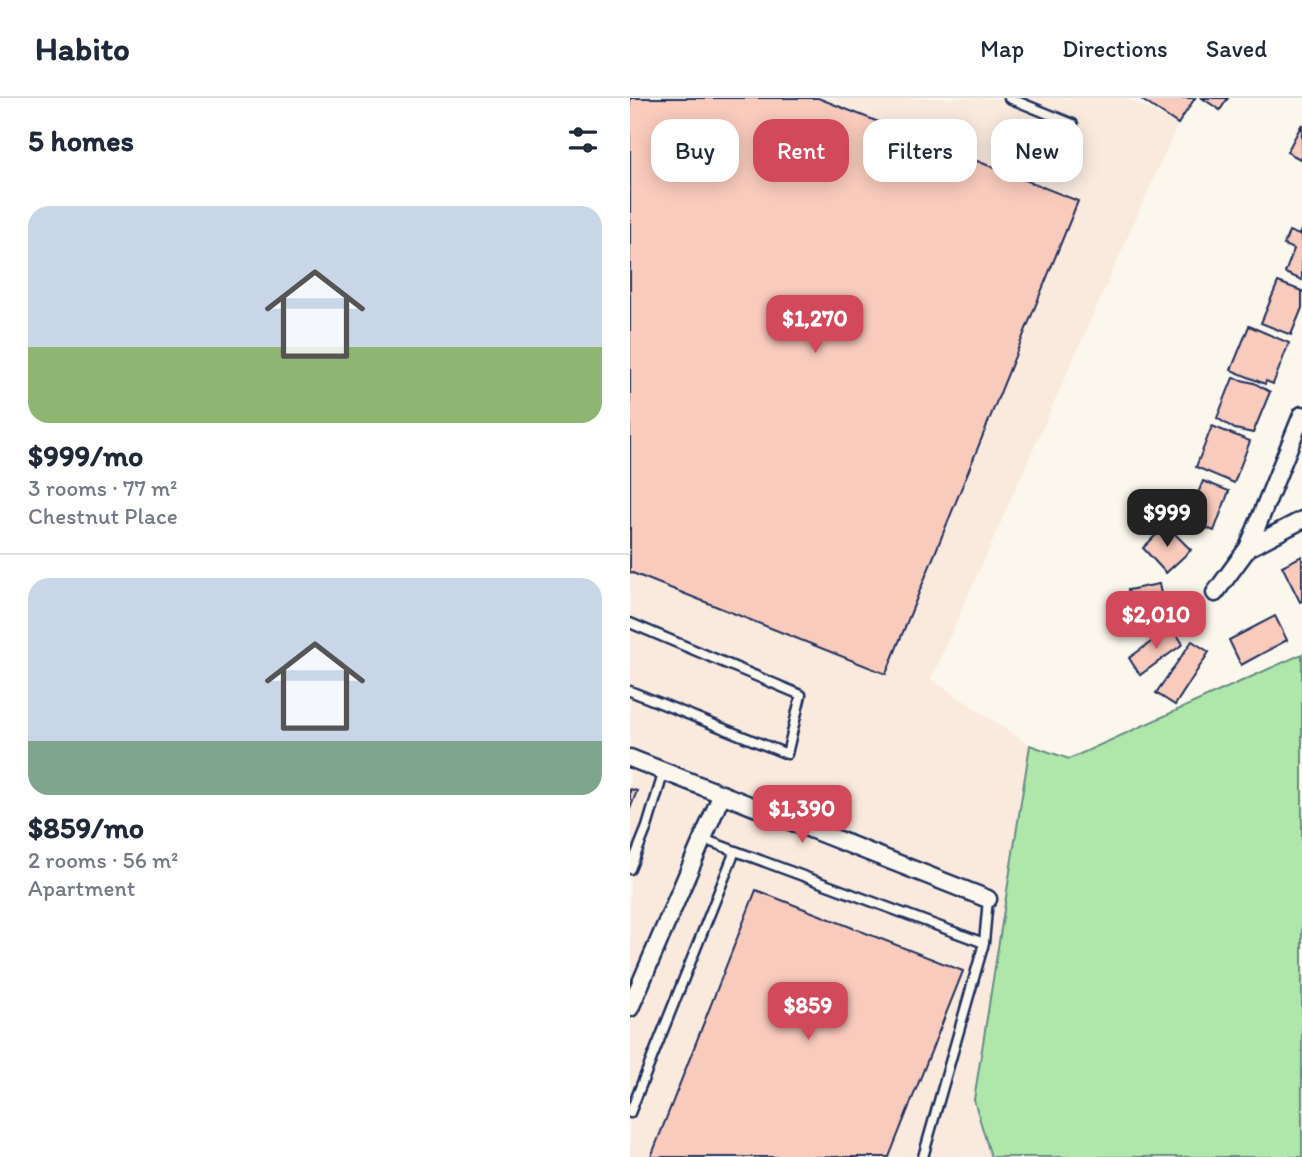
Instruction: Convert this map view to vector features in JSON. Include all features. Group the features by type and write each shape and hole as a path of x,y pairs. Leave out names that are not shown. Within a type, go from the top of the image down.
{"street":[{"path":"1215,593 1248,548 1302,415"},
{"path":"1248,548 1302,520"},
{"path":"630,758 988,899"},
{"path":"630,1008 722,794"}],"lane":[{"path":"1009,98 1061,119"},
{"path":"630,623 801,695 787,754 630,691"},
{"path":"630,869 647,827 664,771"},
{"path":"702,839 984,943"},
{"path":"630,1113 735,851"},
{"path":"923,1157 984,943 988,899"}],"shaded area":[{"path":"630,98 1125,98 1178,124 931,679 1030,745 974,1100 991,1157 630,1157"}],"green space":[{"path":"1302,654 1302,1157 991,1157 974,1100 1030,745 1069,759"}],"building":[{"path":"630,98 818,98 871,119 863,119 863,182 977,182 977,161 991,167 991,182 1030,182 1078,201 886,674 630,572"},
{"path":"1195,98 1178,124 1142,100"},
{"path":"1202,98 1228,98 1220,110"},
{"path":"1302,124 1302,160 1287,152"},
{"path":"1301,230 1302,280 1285,273 1294,249 1284,245 1289,231 1299,235"},
{"path":"1278,282 1302,291 1302,308 1291,335 1261,323"},
{"path":"1249,326 1289,343 1273,384 1266,381 1265,384 1231,370"},
{"path":"1233,378 1254,383 1270,392 1253,433 1235,429 1217,418"},
{"path":"1212,426 1250,441 1234,483 1196,467"},
{"path":"1203,481 1229,491 1214,531 1187,520"},
{"path":"1166,525 1191,550 1166,573 1143,548"},
{"path":"1302,556 1302,601 1300,602 1282,566"},
{"path":"1159,584 1167,623 1136,629 1128,590"},
{"path":"1275,616 1287,640 1241,665 1229,640"},
{"path":"1172,627 1183,644 1140,675 1129,658"},
{"path":"1192,641 1209,652 1175,705 1156,693"},
{"path":"630,789 637,791 630,809"},
{"path":"756,890 963,971 889,1157 651,1157"}]}
